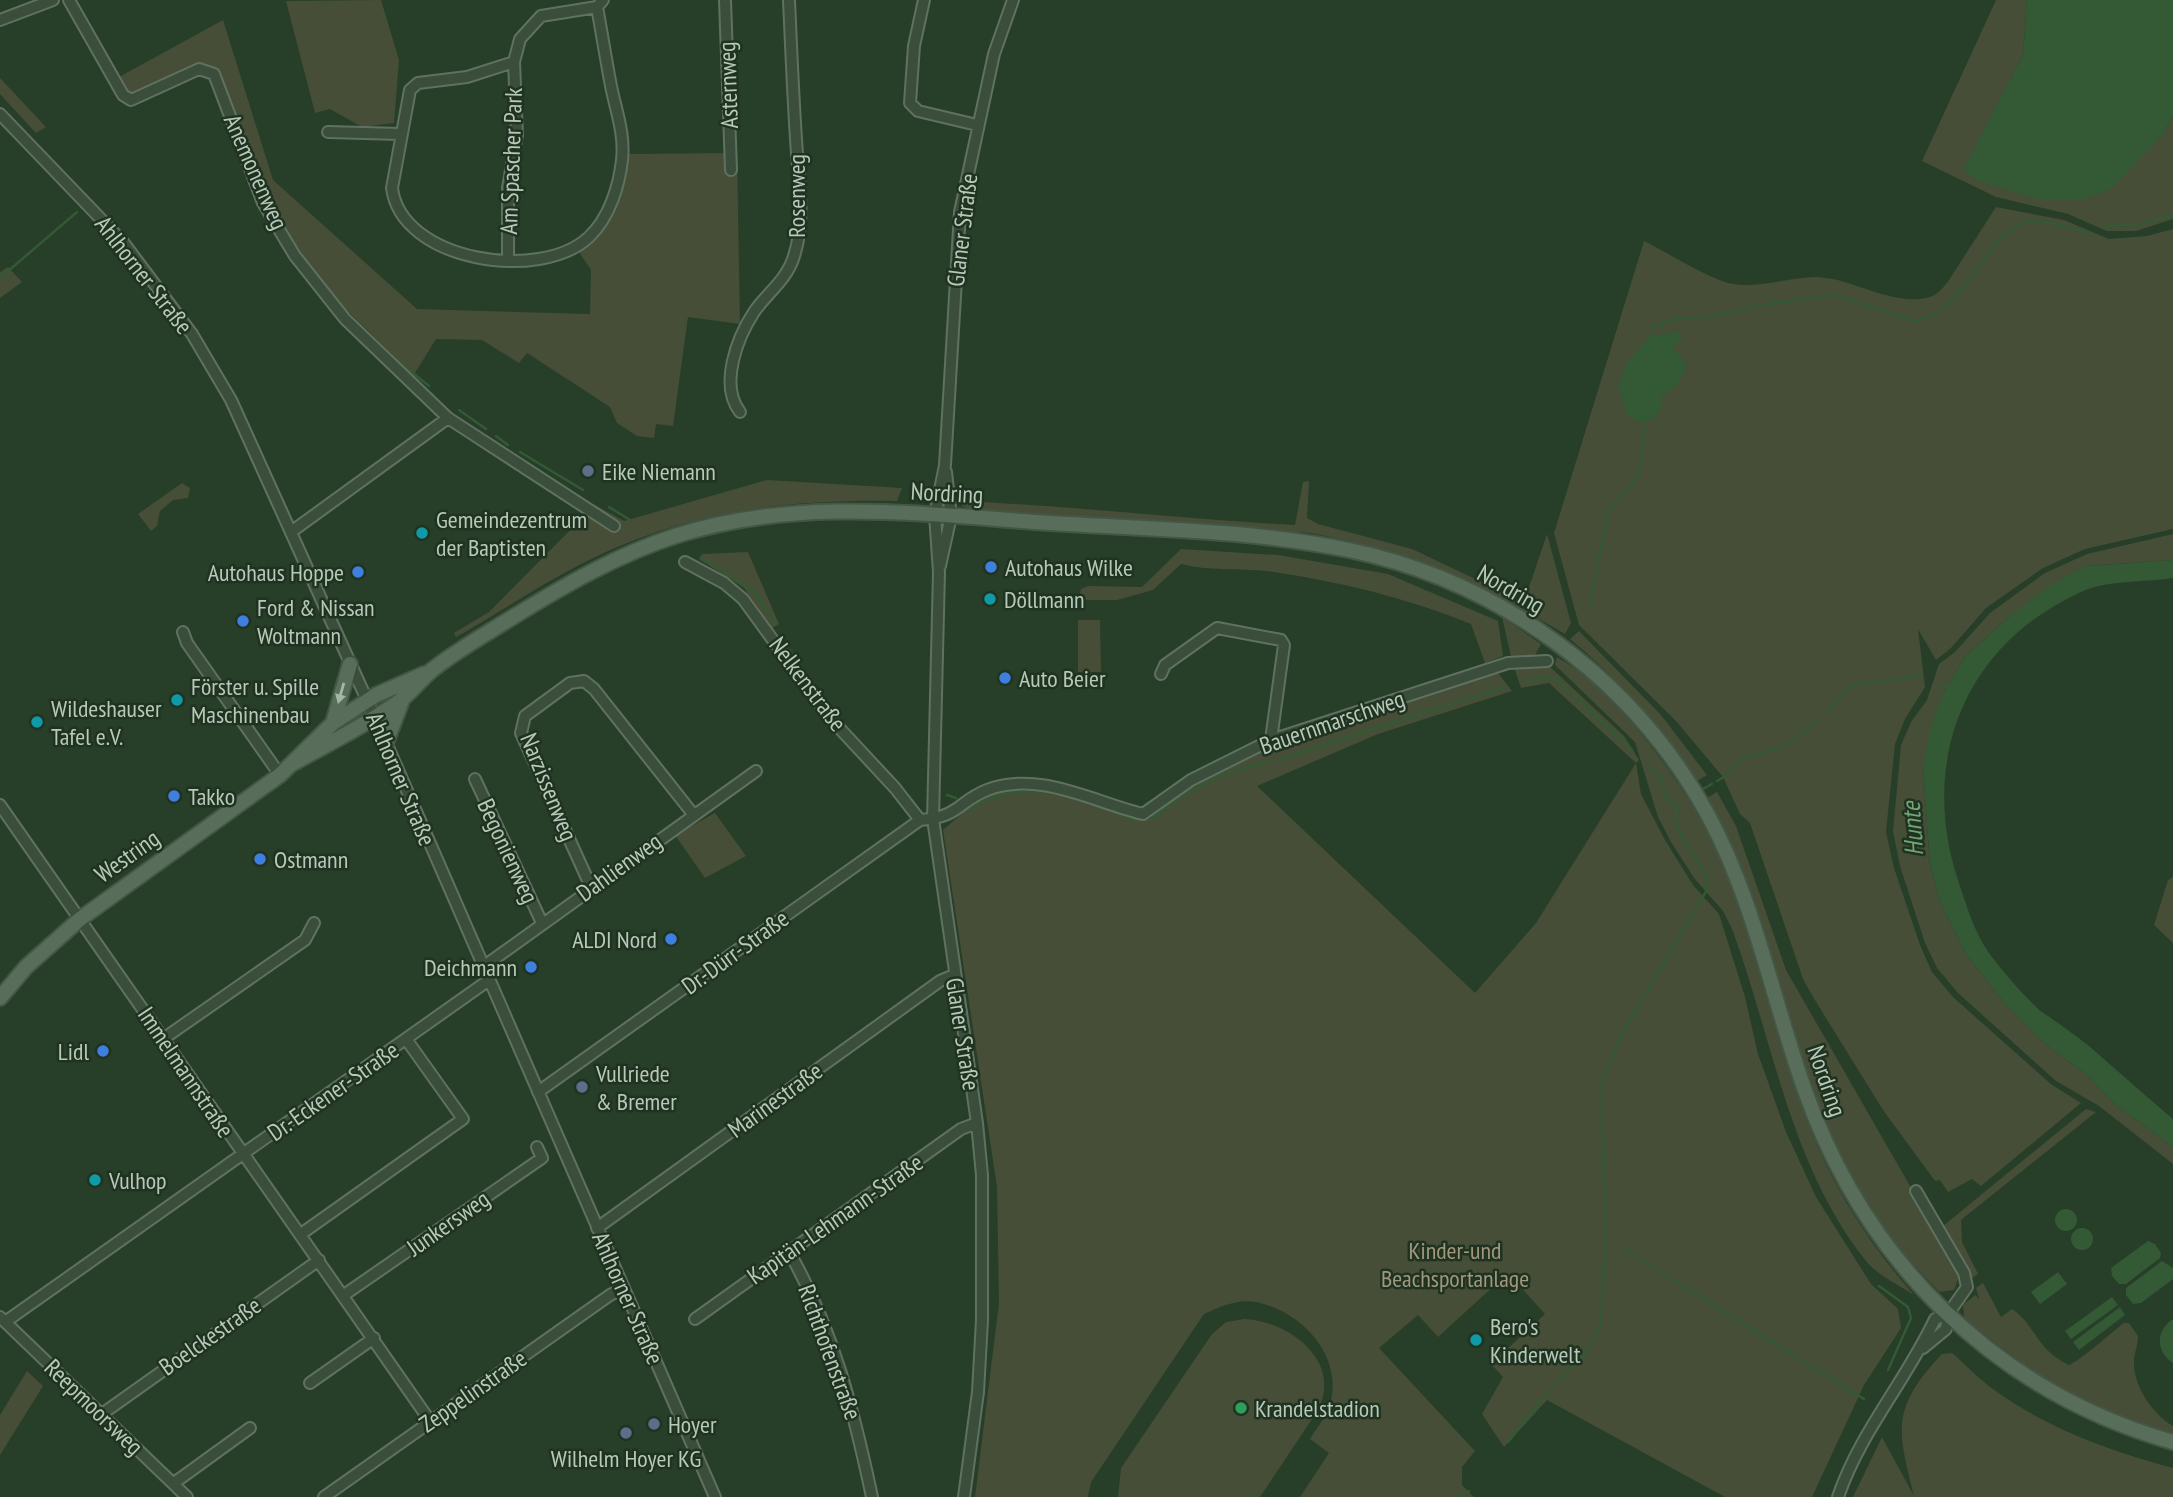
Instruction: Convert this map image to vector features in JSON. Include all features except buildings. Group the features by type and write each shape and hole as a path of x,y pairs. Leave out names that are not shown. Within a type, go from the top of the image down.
{"main road":[{"name":"Nordring","path":"367,701 432,671 573,581 629,552 680,534 777,513 823,510 934,515 1276,540 1346,550 1417,569 1454,583 1542,632 1576,657 1618,696 1652,733 1708,815 1751,916 1805,1092 1835,1163 1869,1224 1914,1281 1994,1354 2070,1402 2123,1426 2173,1442"},
{"path":"333,723 350,664"},
{"name":"Nordring","path":"374,716 403,698 432,671"},
{"path":"386,743 403,698"},
{"name":"Westring","path":"0,998 26,967 80,919 280,775 333,723 367,701"},
{"name":"Westring","path":"292,764 374,716"}],"street":[{"path":"0,19 53,0"},
{"name":"Anemonenweg","path":"69,0 123,95 131,100 199,69 214,74 263,203 295,256 345,319 448,418 614,526"},
{"name":"Asternweg","path":"725,0 731,170"},
{"name":"Rosenweg","path":"740,412 732,402 730,378 740,336 755,310 788,271 797,244 800,199 789,0"},
{"path":"924,0 914,46 910,103 918,111 978,125"},
{"name":"Glaner Straße","path":"964,1497 978,1392 983,1228 977,1123 933,819 939,572 934,515 945,466 960,212 994,54 1013,0"},
{"name":"Am Spascher Park","path":"508,261 508,188 517,135 514,62 520,39 541,16 600,4 612,89 622,127 622,160 610,209 588,237 569,250 542,260 508,261 481,258 439,245 408,223 394,204 392,188 410,90 418,83 467,77 514,62"},
{"name":"Ahlhorner Straße","path":"0,114 123,242 192,334 231,400 386,743 715,1497"},
{"path":"328,132 354,135 382,131 400,134"},
{"path":"291,532 448,418"},
{"name":"Glaner Straße","path":"939,572 951,516 945,466"},
{"name":"Nelkenstraße","path":"685,562 724,583 743,599 829,717 895,788 919,820"},
{"path":"1161,674 1165,665 1217,628 1281,640 1284,645 1271,740"},
{"path":"183,632 187,643 280,775"},
{"name":"Bauernmarschweg","path":"933,819 948,816 986,790 1046,785 1143,814 1191,780 1271,740 1508,663 1547,661"},
{"name":"Narzissenweg","path":"591,887 522,733 526,716 570,682 584,681 594,689 693,814"},
{"name":"Dahlienweg","path":"483,967 756,771"},
{"name":"Begonienweg","path":"475,779 542,923"},
{"name":"Immelmannstraße","path":"0,805 430,1421"},
{"path":"919,820 933,819"},
{"name":"Dr.-Dürr-Straße","path":"538,1092 919,820"},
{"path":"163,1039 305,940 314,923"},
{"name":"Marinestraße","path":"597,1228 940,981 954,975"},
{"name":"Dr.-Eckener-Straße","path":"3,1320 489,980"},
{"path":"301,1234 463,1119 406,1039"},
{"name":"Kapitän-Lehmann-Straße","path":"695,1319 961,1129 977,1123"},
{"name":"Junkersweg","path":"344,1295 542,1158 537,1147"},
{"path":"1838,1497 1856,1453 1921,1349 1946,1329 1948,1314 1968,1287 1965,1273 1916,1191"},
{"name":"Richthofenstraße","path":"789,1252 808,1285 849,1394 872,1497"},
{"name":"Boelckestraße","path":"102,1414 319,1260"},
{"name":"Zeppelinstraße","path":"324,1497 624,1288"},
{"name":"Reepmoorsweg","path":"3,1320 187,1497"},
{"path":"310,1383 374,1338"},
{"path":"174,1483 250,1428"}],"green space":[{"path":"381,0 399,60 394,123 362,127 330,109 315,113 286,1"},
{"path":"1996,0 2027,0 2023,55 1964,170 2164,133 2173,116 2173,219 2136,231 2107,231 2068,214 1996,197 1922,161"},
{"path":"223,20 273,180 417,309 590,314 591,270 579,252 598,231 613,208 622,182 627,154 737,153 740,324 688,317 673,426 656,424 654,438 637,436 617,423 610,407 527,353 519,363 482,340 436,339 415,373 408,370 318,282 263,196 221,76 207,66 199,65 132,98 119,77"},
{"path":"0,78 46,127 36,133 0,94"},
{"path":"1996,207 2064,220 2109,239 2147,236 2173,229 2173,529 2085,549 2043,568 1986,608 1951,648 1936,660 1918,629 1925,687 1905,719 1895,744 1886,832 1894,868 1920,945 1932,972 1953,997 2052,1085 2081,1103 1981,1186 1972,1179 1948,1192 1940,1180 1935,1181 1883,1110 1803,979 1750,823 1740,814 1723,777 1676,721 1579,625 1554,533 1644,241 1725,282 1747,285 1816,277 1830,278 1898,298 1926,298 1935,295 1947,283"},
{"path":"8,267 22,282 0,298 0,272"},
{"path":"767,480 902,488 897,501 774,506 734,512 657,532 581,564 456,637 454,633 489,612 595,505 624,521"},
{"path":"1309,481 1307,518 1318,524 1412,549 1524,602 1547,534 1571,623 1565,634 1474,585 1411,559 1345,540 1310,533 971,510 962,506 961,501 1295,525 1303,482"},
{"path":"182,483 190,488 188,498 173,500 160,511 157,526 151,531 138,514"},
{"path":"2173,534 2173,560 2086,566 2011,615 1965,657 1944,692 1923,769 1930,864 1939,900 1966,954 2006,1005 2044,1043 2087,1075 2116,1105 2173,1147 2173,1164 2099,1106 2056,1081 1958,993 1937,968 1925,943 1900,866 1893,831 1901,745 1911,722 1927,700 1939,664 1955,652 1990,613 2045,573 2087,554"},
{"path":"1181,549 1278,555 1388,574 1498,621 1503,656 1485,663 1471,624 1446,614 1370,591 1267,571 1181,564 1153,590 1117,600 1078,600 1081,589 1088,586 1142,587"},
{"path":"748,552 779,624 772,628 744,588 699,559 702,554"},
{"path":"1502,617 1541,644 1534,657 1511,656"},
{"path":"1078,620 1100,620 1101,672 1078,672"},
{"path":"1579,631 1661,715 1707,775 1697,781 1639,706 1606,671 1570,639"},
{"path":"1557,657 1592,682 1633,724 1677,781 1697,813 1737,896 1788,1064 1821,1153 1855,1217 1914,1295 1871,1266 1840,1224 1801,1143 1732,929 1723,911 1694,878 1658,817 1635,742 1555,665"},
{"path":"1548,665 1624,736 1639,760 1636,763 1549,683 1521,688 1514,667"},
{"name":"Kinder-und Beachsportanlage","path":"1495,669 1512,691 1378,734 1257,786 1475,993 1536,923 1636,763 1641,794 1665,840 1693,885 1719,914 1745,997 1758,1054 1786,1132 1816,1197 1871,1284 1898,1309 1901,1328 1864,1385 1812,1497 1725,1497 1547,1400 1504,1447 1482,1414 1503,1377 1491,1364 1545,1314 1508,1273 1438,1337 1418,1315 1379,1348 1475,1451 1462,1467 1462,1485 1474,1497 1300,1497 1329,1453 1310,1439 1327,1412 1332,1393 1332,1374 1327,1357 1305,1327 1290,1315 1273,1307 1248,1301 1229,1304 1204,1314 1091,1482 1088,1497 975,1497 999,1303 997,1187 943,830 978,801 991,794 1010,790 1030,789 1071,795 1149,819 1195,782 1270,746"},
{"path":"1717,792 1736,826 1786,970 1960,1273 1954,1290 1939,1292 1898,1248 1876,1220 1847,1171 1824,1119 1805,1065 1753,902 1732,849 1707,798"},
{"path":"715,813 746,856 705,878 675,835"},
{"path":"2173,877 2173,943 2154,925 2168,880"},
{"path":"2086,1109 2096,1112 1961,1220 1962,1242 1978,1274 1972,1278 1943,1226"},
{"path":"1983,1283 2001,1317 2012,1309 2020,1315 2049,1352 2069,1365 2124,1323 2129,1323 2138,1336 2134,1359 2136,1378 2151,1406 2173,1426 2173,1434 2116,1416 2088,1403 2062,1389 1987,1337 1964,1318 1963,1305 1975,1295 1979,1299 1976,1288"},
{"name":"Krandelstadion","path":"1244,1319 1261,1321 1293,1335 1307,1346 1323,1375 1324,1392 1318,1410 1260,1497 1118,1497 1121,1468 1212,1334 1226,1322"},
{"path":"1952,1353 2013,1403 2057,1427 2102,1446 2173,1468 2173,1497 1853,1497 1882,1437 1914,1496 1902,1436 1906,1405 1925,1373 1942,1354"},
{"path":"27,1371 43,1386 0,1455 0,1415"}],"shaded area":[{"path":"2027,0 2173,0 2173,116 2164,133 2111,189 2081,200 2038,199 1978,181 1963,170 2023,55"},
{"path":"1678,331 1682,339 1673,347 1687,366 1678,384 1661,397 1661,409 1653,419 1638,422 1627,414 1618,385 1627,363 1649,337"},
{"path":"2173,560 2173,578 2113,583 2079,593 2039,616 2006,643 1980,676 1961,712 1949,751 1944,792 1947,836 1958,880 1971,918 1993,959 2037,1007 2089,1046 2173,1119 2173,1147 2116,1105 2087,1075 2044,1043 2006,1005 1966,954 1939,900 1930,864 1923,769 1930,728 1944,692 1965,657 2011,615 2054,583 2086,566"},
{"path":"2066,1209 2076,1216 2077,1220 2070,1230 2066,1231 2056,1224 2055,1220 2062,1210"},
{"path":"2082,1228 2092,1235 2093,1239 2086,1249 2082,1250 2072,1243 2071,1239 2078,1229"},
{"path":"2148,1241 2155,1244 2161,1253 2160,1258 2126,1284 2119,1284 2112,1276 2111,1268"},
{"path":"2162,1261 2173,1268 2173,1279 2141,1303 2133,1304 2126,1295 2126,1288"},
{"path":"2058,1272 2067,1284 2040,1304 2031,1292"},
{"path":"2112,1297 2118,1305 2071,1339 2065,1331"},
{"path":"2120,1307 2125,1315 2079,1350 2073,1342"},
{"path":"2173,1319 2173,1363 2163,1353 2160,1341 2163,1329"}],"waterway":[{"path":"0,278 77,212"},
{"path":"2104,226 2141,224 2173,215"},
{"path":"1652,339 1653,327 1670,320 1714,316 1761,305 1834,295 1914,321 1933,314 1950,303 2000,240 2013,229 2028,222 2043,221 2091,234"},
{"path":"388,353 429,386"},
{"path":"459,410 486,429"},
{"path":"1590,605 1608,512 1631,486 1639,472 1645,419"},
{"path":"496,436 508,445"},
{"path":"520,452 583,490"},
{"path":"609,507 630,520"},
{"path":"702,557 755,592 775,624"},
{"path":"790,650 807,677"},
{"path":"1827,713 1849,686 1922,675"},
{"path":"1522,683 1545,677 1557,680 1632,750"},
{"path":"1940,687 1950,686"},
{"path":"1279,760 1504,687"},
{"path":"1717,781 1732,772 1741,759 1785,746 1819,720"},
{"path":"1149,821 1178,800 1219,777 1269,762"},
{"path":"1649,767 1660,777 1668,801 1676,805"},
{"path":"1699,791 1712,784"},
{"path":"969,811 989,799 1030,791 1073,798 1136,820"},
{"path":"947,795 956,798"},
{"path":"1508,1442 1544,1397 1586,1354 1599,1330 1605,1237 1602,1080 1622,1034 1708,888 1707,878 1680,832 1676,820 1676,805 1681,802"},
{"path":"1621,1247 1864,1399"},
{"path":"1879,1286 1908,1307 1911,1318 1888,1370"},
{"path":"1460,1497 1469,1491"}],"place":[{"name":"Eike Niemann","path":"588,471"},
{"name":"Gemeindezentrum der Baptisten","path":"422,533"},
{"name":"Autohaus Wilke","path":"991,567"},
{"name":"Autohaus Hoppe","path":"358,572"},
{"name":"Döllmann","path":"990,599"},
{"name":"Ford & Nissan Woltmann","path":"243,621"},
{"name":"Auto Beier","path":"1005,678"},
{"name":"Förster u. Spille Maschinenbau","path":"177,700"},
{"name":"Wildeshauser Tafel e.V.","path":"37,722"},
{"name":"Takko","path":"174,796"},
{"name":"Ostmann","path":"260,859"},
{"name":"ALDI Nord","path":"671,939"},
{"name":"Deichmann","path":"531,967"},
{"name":"Lidl","path":"103,1051"},
{"name":"Vullriede & Bremer","path":"582,1087"},
{"name":"Vulhop","path":"95,1180"},
{"name":"Bero's Kinderwelt","path":"1476,1340"},
{"name":"Krandelstadion","path":"1241,1408"},
{"name":"Hoyer","path":"654,1424"},
{"name":"Wilhelm Hoyer KG","path":"626,1433"}],"water label":[{"name":"Hunte","path":"1912,829"}]}
